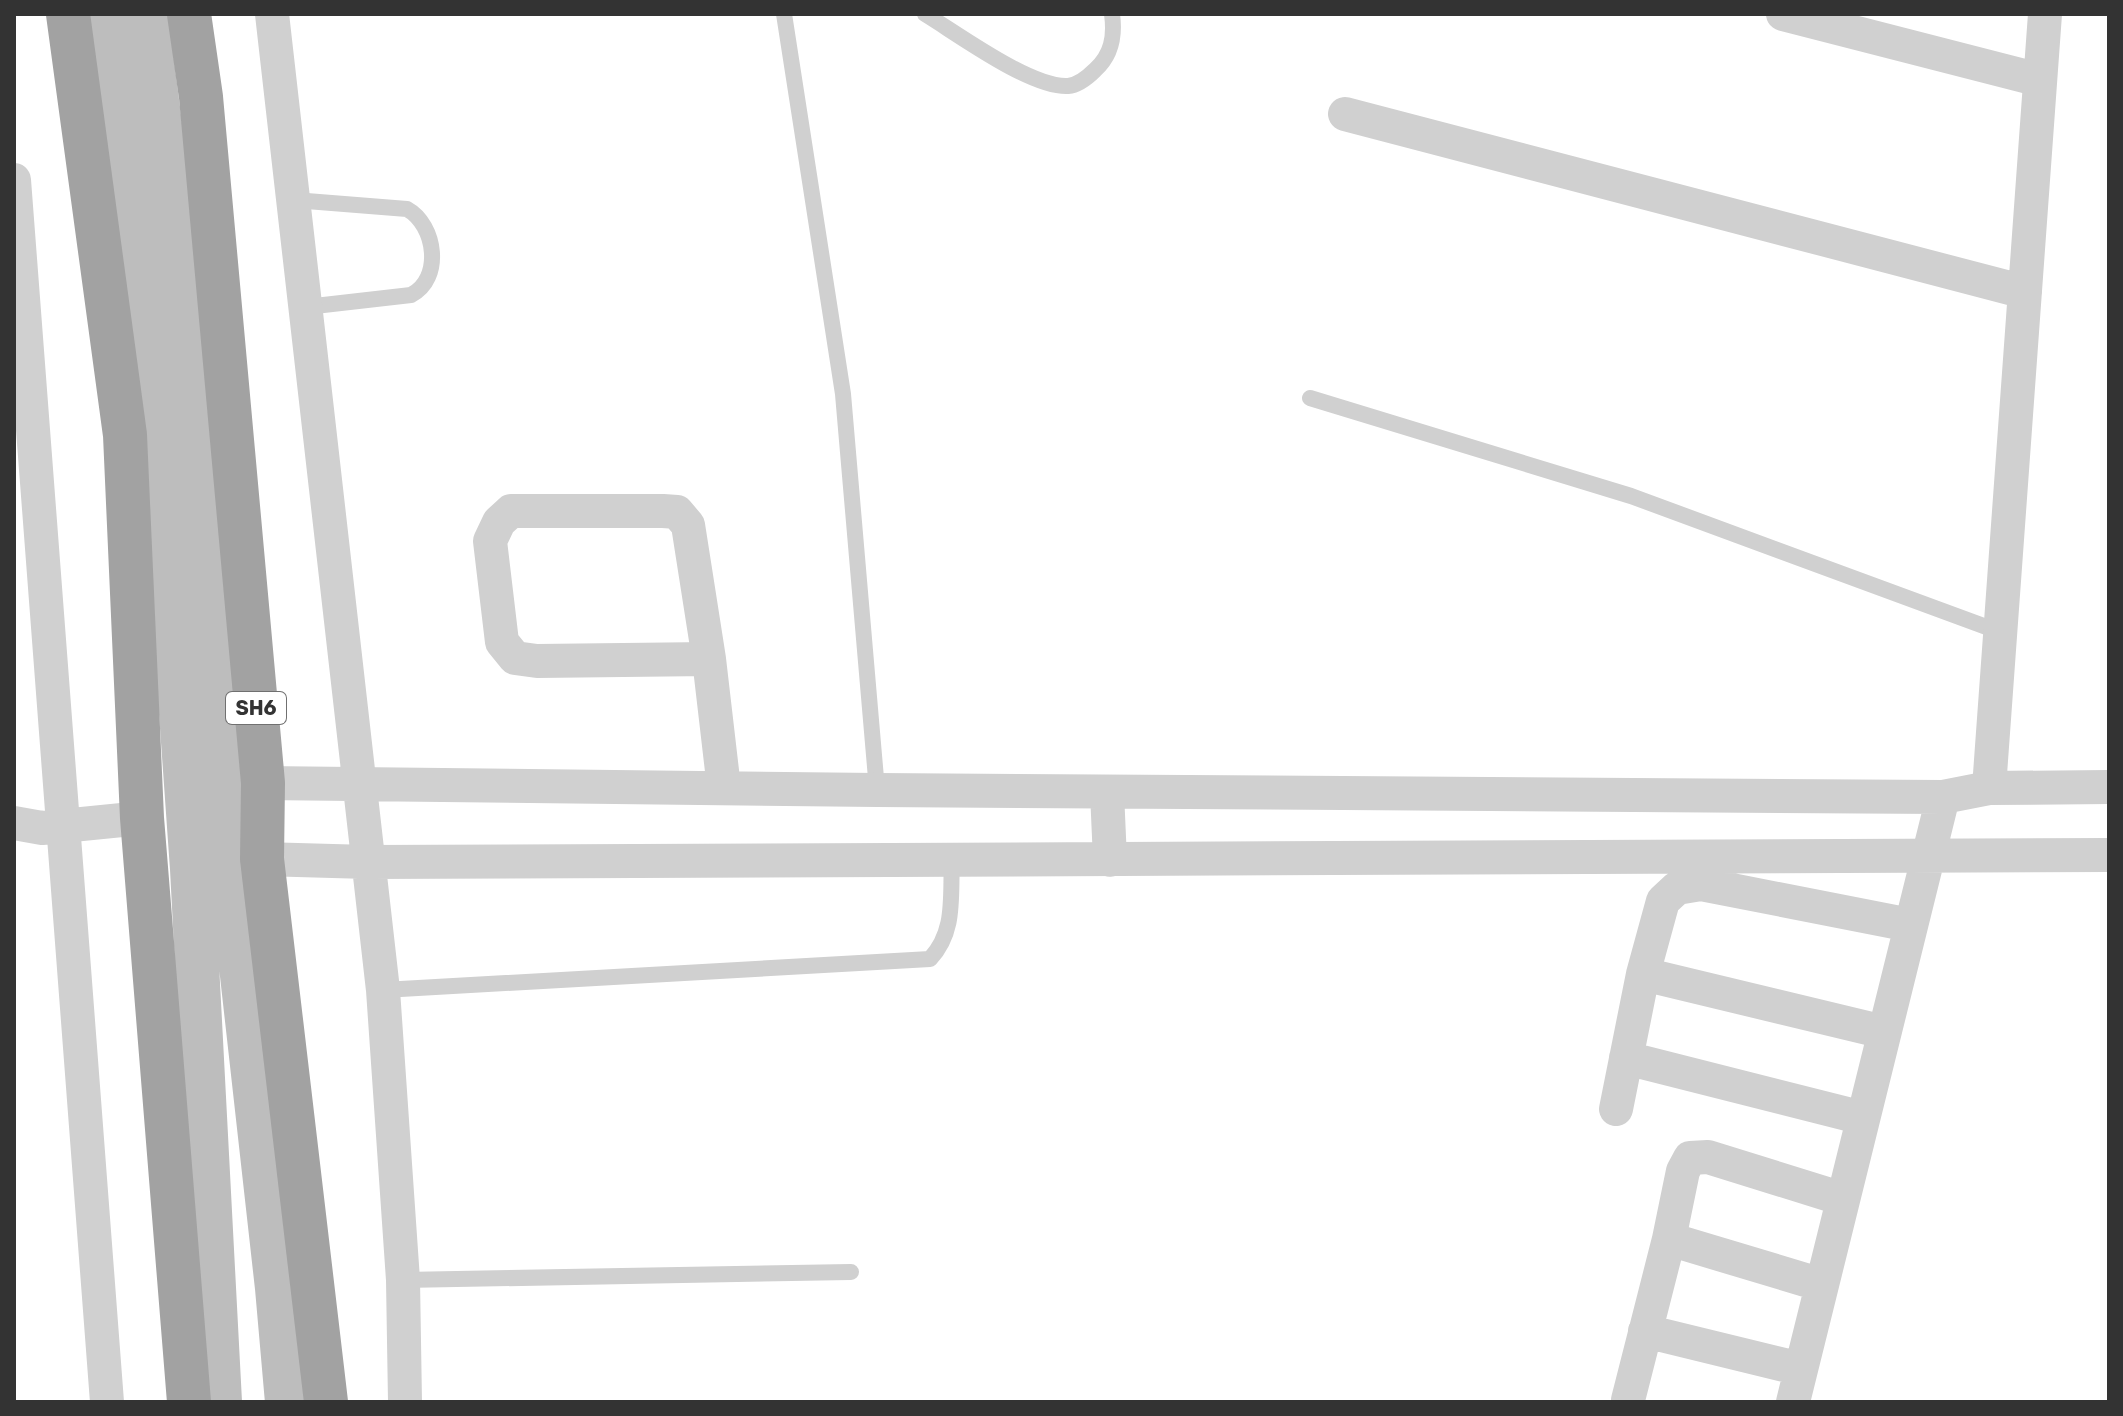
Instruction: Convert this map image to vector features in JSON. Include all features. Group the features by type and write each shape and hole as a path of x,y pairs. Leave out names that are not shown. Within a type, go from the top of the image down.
{"highway":[{"path":"68,14 125,435 142,818 189,1402"},
{"name":"SH6","path":"189,14 201,97 263,783 262,859 326,1402"}],"main road":[{"path":"111,14 162,444 192,869 220,1402"},
{"path":"146,14 200,439 206,574 231,877 287,1402"}],"street":[{"path":"272,14 383,990 403,1280 405,1402"},
{"path":"1783,14 2040,80"},
{"path":"1989,788 2045,14"},
{"path":"1345,114 2025,292"},
{"path":"14,180 107,1402"},
{"path":"709,659 537,661 515,658 502,642 490,541 499,522 511,511 677,512 688,525 709,659 724,788"},
{"path":"263,783 1943,797 1989,788 2109,787"},
{"path":"1107,792 1110,860"},
{"path":"1793,1402 1943,797"},
{"path":"14,823 42,828 142,818"},
{"path":"262,859 368,862 952,861 2109,855"},
{"path":"1616,1109 1643,974 1663,901 1677,888 1701,884 1910,925"},
{"path":"1643,974 1884,1032"},
{"path":"1626,1058 1863,1118"},
{"path":"1628,1400 1683,1171 1690,1158 1708,1157 1843,1199"},
{"path":"1669,1239 1822,1285"},
{"path":"1645,1331 1801,1369"}],"lane":[{"path":"784,14 843,394 877,790"},
{"path":"925,14 1030,77 1069,86 1085,80 1106,60 1114,28 1112,14"},
{"path":"294,200 407,209 417,214 430,240 429,278 419,291 411,295 306,307"},
{"path":"1310,398 1631,496 2000,632"},
{"path":"383,990 930,959 943,945 949,929 952,861"},
{"path":"403,1280 851,1272"}]}
